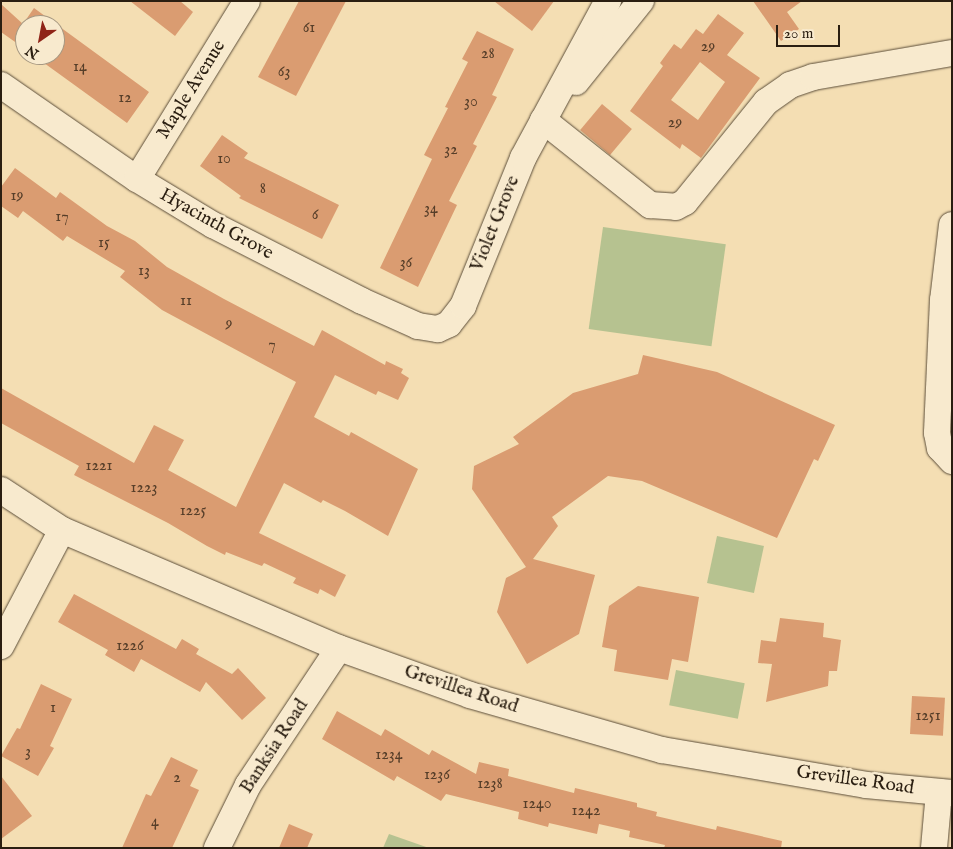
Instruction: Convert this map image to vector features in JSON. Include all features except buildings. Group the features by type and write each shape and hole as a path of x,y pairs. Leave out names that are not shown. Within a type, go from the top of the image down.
{"street":[{"name":"Maple Avenue","path":"137,179 247,1"},
{"name":"Violet Grove","path":"448,325 466,302 511,185 543,120 608,1"},
{"name":"Violet Grove","path":"543,120 641,1"},
{"path":"543,120 650,205 676,207 685,202 766,102 790,85 813,77 952,53"},
{"name":"Hyacinth Grove","path":"1,85 137,179 254,247 362,301 423,328 438,329 448,325"},
{"path":"948,457 937,433 943,300 952,225"},
{"name":"Grevillea Road","path":"1,490 62,530 339,648 470,695 662,750 858,783 945,793"},
{"path":"1,646 62,530"},
{"name":"Banksia Road","path":"217,848 248,785 339,648"},
{"path":"934,848 945,793"}],"green space":[{"path":"603,227 726,244 711,346 589,329"},
{"path":"717,536 764,546 754,593 707,583"},
{"path":"676,670 745,683 738,719 669,705"},
{"path":"389,834 429,848 383,848"}]}
